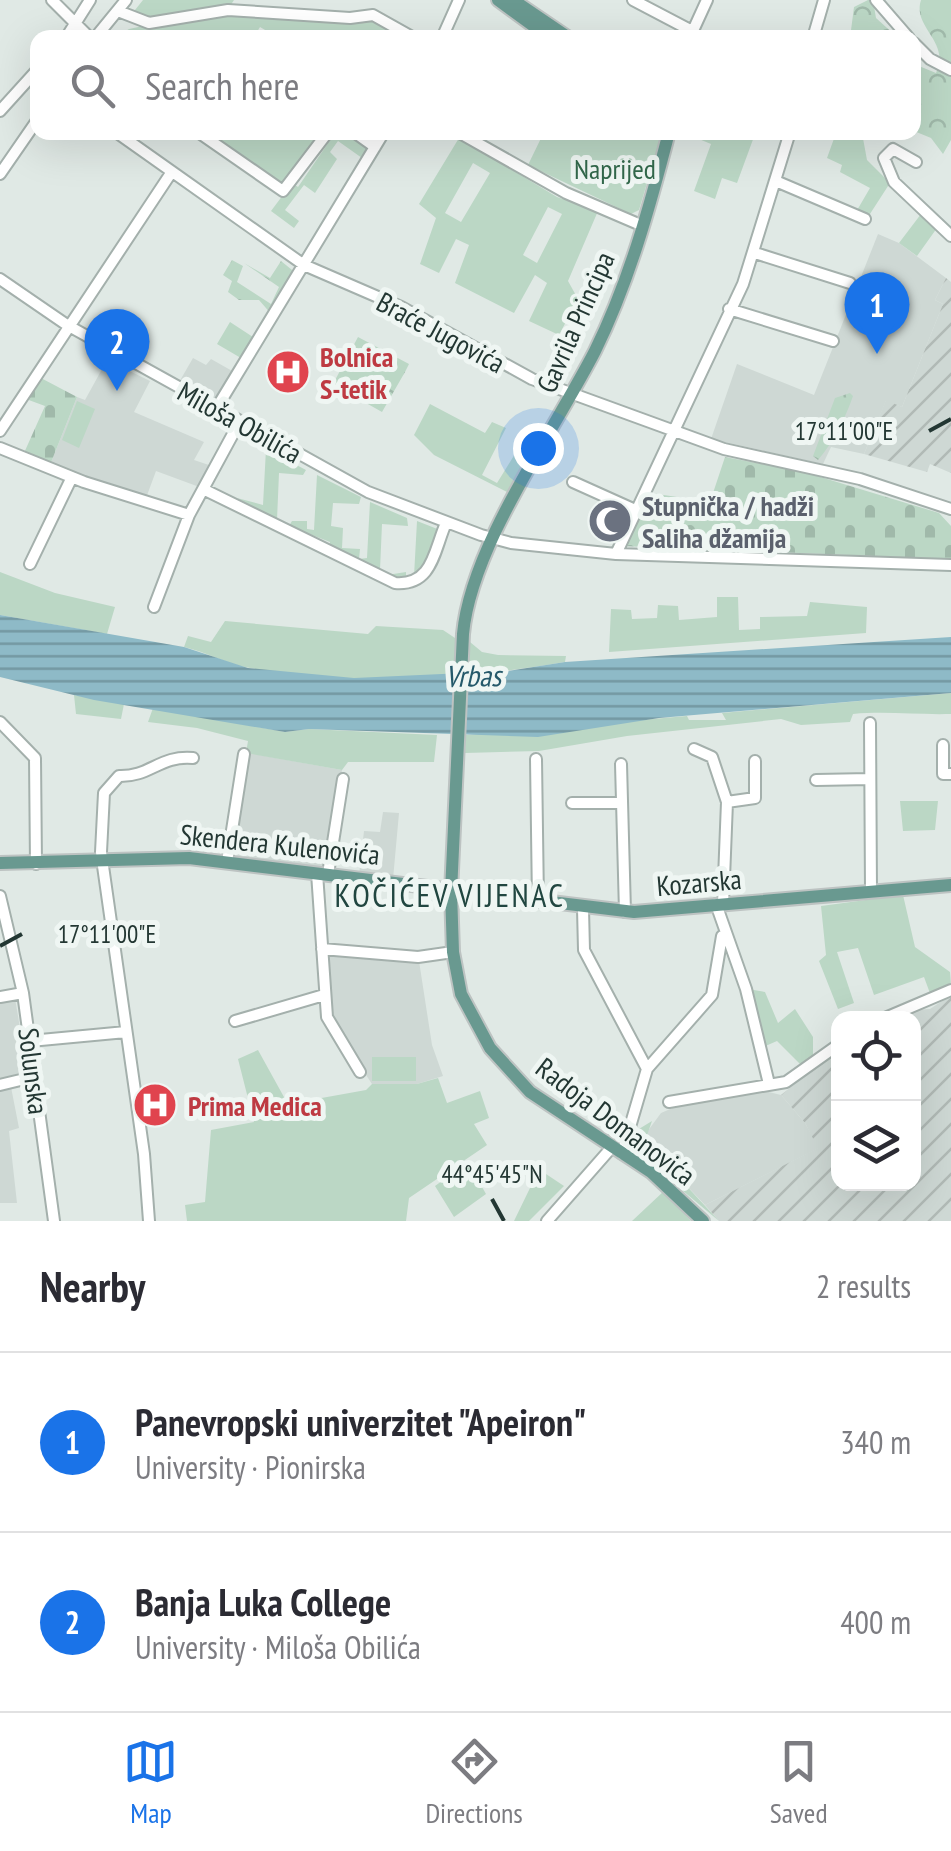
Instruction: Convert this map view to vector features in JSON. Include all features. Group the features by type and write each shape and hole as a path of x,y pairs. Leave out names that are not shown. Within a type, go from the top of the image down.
{"main road":[{"path":"498,0 539,30"},
{"path":"513,0 558,30"},
{"name":"Gavrila Principa","path":"459,752 463,634 471,587 493,537 571,396 612,312 667,140"},
{"name":"Radoja Domanovića","path":"459,752 451,892 453,952 466,1006 499,1059 551,1109 661,1180 703,1221"},
{"name":"Skendera Kulenovića","path":"0,871 34,864 150,856 227,862 451,892"},
{"name":"Kozarska","path":"451,892 626,912 951,885"}],"street":[{"path":"52,0 82,30"},
{"path":"73,30 90,0"},
{"path":"100,30 126,0"},
{"path":"228,10 236,0"},
{"path":"446,30 459,0"},
{"path":"633,0 685,30"},
{"path":"694,30 707,0"},
{"path":"815,30 824,0"},
{"path":"876,0 902,30"},
{"path":"118,11 149,23 228,10 347,18 373,15 400,30"},
{"path":"921,51 930,60 951,70"},
{"path":"0,112 30,79"},
{"path":"1,171 30,130"},
{"name":"Braće Jugovića","path":"127,140 305,266 401,308 571,396 747,456 860,479 951,509"},
{"path":"134,145 138,140"},
{"path":"209,140 280,191 292,182 322,140"},
{"path":"365,140 375,147"},
{"path":"216,409 379,140"},
{"path":"471,140 566,193 642,226"},
{"path":"616,554 633,510 755,253 788,140"},
{"path":"916,162 901,150 893,149 884,158 894,182 951,236"},
{"path":"0,431 171,173"},
{"path":"778,182 865,219"},
{"path":"755,253 850,283"},
{"name":"Miloša Obilića","path":"0,279 67,326 216,409 378,497 446,523 493,537 616,554 951,564"},
{"path":"729,309 833,342"},
{"path":"154,607 190,515 240,421"},
{"path":"0,448 72,477 190,515"},
{"path":"30,564 72,477"},
{"path":"573,482 633,510"},
{"path":"205,490 395,584 416,582 428,571 446,523"},
{"path":"0,722 35,758 34,864"},
{"path":"870,723 871,891"},
{"path":"943,744 943,774 951,774"},
{"path":"547,1221 617,1150 647,1069 712,995 722,932 719,904 727,802 716,762 694,749"},
{"path":"227,862 244,754"},
{"path":"149,1221 102,860 104,793 119,776 138,775 165,759 193,758"},
{"path":"536,759 538,902"},
{"path":"727,802 749,802 756,796 756,761"},
{"path":"621,764 626,912"},
{"path":"343,779 323,874 324,995 329,1023 360,1072"},
{"path":"816,780 870,779"},
{"path":"572,803 621,803"},
{"name":"Solunska","path":"0,896 3,923 23,993 54,1221"},
{"path":"583,909 584,950 647,1069"},
{"path":"722,932 746,989 768,1084"},
{"path":"322,949 418,957 453,952"},
{"path":"902,1011 951,990"},
{"path":"0,997 23,993"},
{"path":"234,1021 324,995"},
{"path":"30,1041 126,1032"},
{"path":"669,1102 787,1082 831,1050"},
{"path":"0,1084 33,1077"}],"shaded area":[{"path":"878,234 899,243 946,278 935,300 943,304 902,407 886,401 864,454 831,447 823,464 711,439 737,364 814,395"},
{"path":"946,278 951,282 951,473 930,464 927,472 864,454 886,400 902,407 943,304 935,300"},
{"path":"193,358 206,365 211,359 234,372 215,405 178,384"},
{"path":"107,360 150,381 134,412 204,442 194,460 212,466 202,488 156,471 146,498 50,465 77,397 85,400"},
{"path":"249,753 342,770 328,868 230,855"},
{"path":"383,812 399,813 393,879 359,875 364,831 380,832"},
{"path":"325,954 419,961 432,1045 443,1076 417,1084 372,1084 331,1022"},
{"path":"951,995 951,1221 719,1221 705,1205 818,1148 805,1123 781,1095 831,1055 831,1191 921,1191 921,1011 911,1011 930,1009"},
{"path":"15,998 27,1070 0,1080 0,1002"},
{"path":"11,1087 19,1128 9,1131 17,1203 0,1203 0,1090"},
{"path":"761,1090 781,1095 805,1123 819,1148 705,1205 649,1146 647,1132 661,1113 684,1103"}],"green space":[{"path":"143,0 234,0 228,9 149,22 131,15"},
{"path":"873,0 876,18 889,30 851,30 854,7"},
{"path":"921,0 951,0 951,140 943,154 931,138 921,134 921,67 936,73 939,52 920,10"},
{"path":"204,13 374,18 397,30 260,27 129,29"},
{"path":"213,140 319,140 281,185"},
{"path":"330,140 358,140 368,147 356,172 362,158 338,141 330,152 337,159 315,193 304,185 285,210 299,221 294,228 271,211 292,183 298,187"},
{"path":"458,140 557,197 598,211 568,281 578,299 559,335 529,321 547,283 535,275 514,313 455,283 469,245 456,239 439,273 420,264 436,218 419,204","holes":["473,163 490,173 461,222 445,213","548,207 562,214 537,263 523,255"]},
{"name":"Naprijed","path":"540,140 660,140 639,210 631,214 528,165"},
{"path":"701,140 753,140 737,183 722,178 715,199 694,191 711,144"},
{"path":"833,140 863,140 867,160 890,183 868,217 856,212 870,188 840,172 842,165 827,158"},
{"path":"921,214 937,228 917,256 899,243"},
{"path":"232,260 243,266 237,282 271,304 279,287 244,263 270,278 281,261 297,274 272,315 259,300 239,300 228,292 232,281 223,275"},
{"path":"230,322 259,341 246,361 217,344"},
{"path":"358,337 409,364 405,372 333,384"},
{"path":"405,372 382,412 336,386"},
{"path":"39,377 77,397 50,465 24,453 45,406 26,399"},
{"path":"850,393 853,396 842,422 818,460 813,456 835,398"},
{"path":"77,401 95,409 79,448 62,440"},
{"path":"430,404 485,433 492,422 506,428 482,475 497,483 531,428 543,433 509,493 434,455 414,435"},
{"path":"266,449 306,470 303,475 279,473 277,520 237,498 263,505"},
{"path":"725,457 804,472 939,513 951,526 951,559 621,546 644,492 710,502"},
{"path":"317,475 361,497 359,504 333,503 331,526 343,528 342,548 360,549 359,559 367,558 370,502 407,518 408,526 382,524 380,570 329,550 330,542 289,526 292,521 307,521 307,529 314,530"},
{"path":"417,521 440,530 421,574 401,581 387,575 406,572 406,576 414,576"},
{"path":"0,572 55,593 115,607 107,634 0,615"},
{"path":"717,597 738,597 739,630 760,629 760,617 807,616 810,602 867,607 866,633 609,652 611,609 631,610 632,619 657,618 658,605 678,606 679,620 717,617"},
{"path":"225,621 368,634 376,626 443,630 455,638 456,633 470,635 470,642 482,652 566,656 565,662 488,673 368,679 250,668 184,647 188,636 211,642"},
{"path":"951,693 951,714 853,714 850,722 801,725 781,719 627,736 539,751 465,753 466,735 687,716 689,720 726,720 722,713"},
{"path":"74,695 124,704 121,719 76,714"},
{"path":"153,708 285,732 309,729 437,735 434,762 348,762 342,770 246,753 248,741 197,728 148,722"},
{"path":"900,801 938,801 935,830 903,831"},
{"path":"903,895 915,947 950,972 951,986 931,996 924,977 874,995 858,948 837,952 854,1003 838,1009 819,961 826,955 821,906"},
{"path":"748,989 765,992 778,1023 795,1009 813,1037 813,1056 800,1064 777,1041 761,1048"},
{"path":"258,1050 295,1117 316,1099 366,1090 372,1084 417,1084 438,1078 447,1103 480,1091 489,1118 474,1124 487,1145 409,1198 406,1221 187,1221 185,1205 205,1202 211,1130 254,1122 238,1059"},
{"path":"372,1057 416,1057 416,1081 372,1081"},
{"path":"652,1121 645,1141 719,1221 634,1150 634,1132"},
{"path":"468,1162 486,1194 454,1217 435,1186"},
{"path":"534,1166 564,1186 529,1221 514,1221 530,1188"},
{"path":"664,1191 691,1221 632,1221"}],"water":[{"name":"Vrbas","path":"0,615 184,647 248,668 354,678 508,671 565,662 951,637 951,693 659,718 538,737 309,729 285,732 94,700 0,677"}],"place":[{"name":"Panevropski univerzitet \"Apeiron\"","path":"877,354"},
{"name":"Bolnica S-tetik","path":"288,372"},
{"name":"Banja Luka College","path":"117,391"},
{"name":"Stupnička / hadži Saliha džamija","path":"610,521"},
{"name":"Prima Medica","path":"155,1105"}],"district":[{"name":"KOČIĆEV VIJENAC","path":"450,895"}]}
